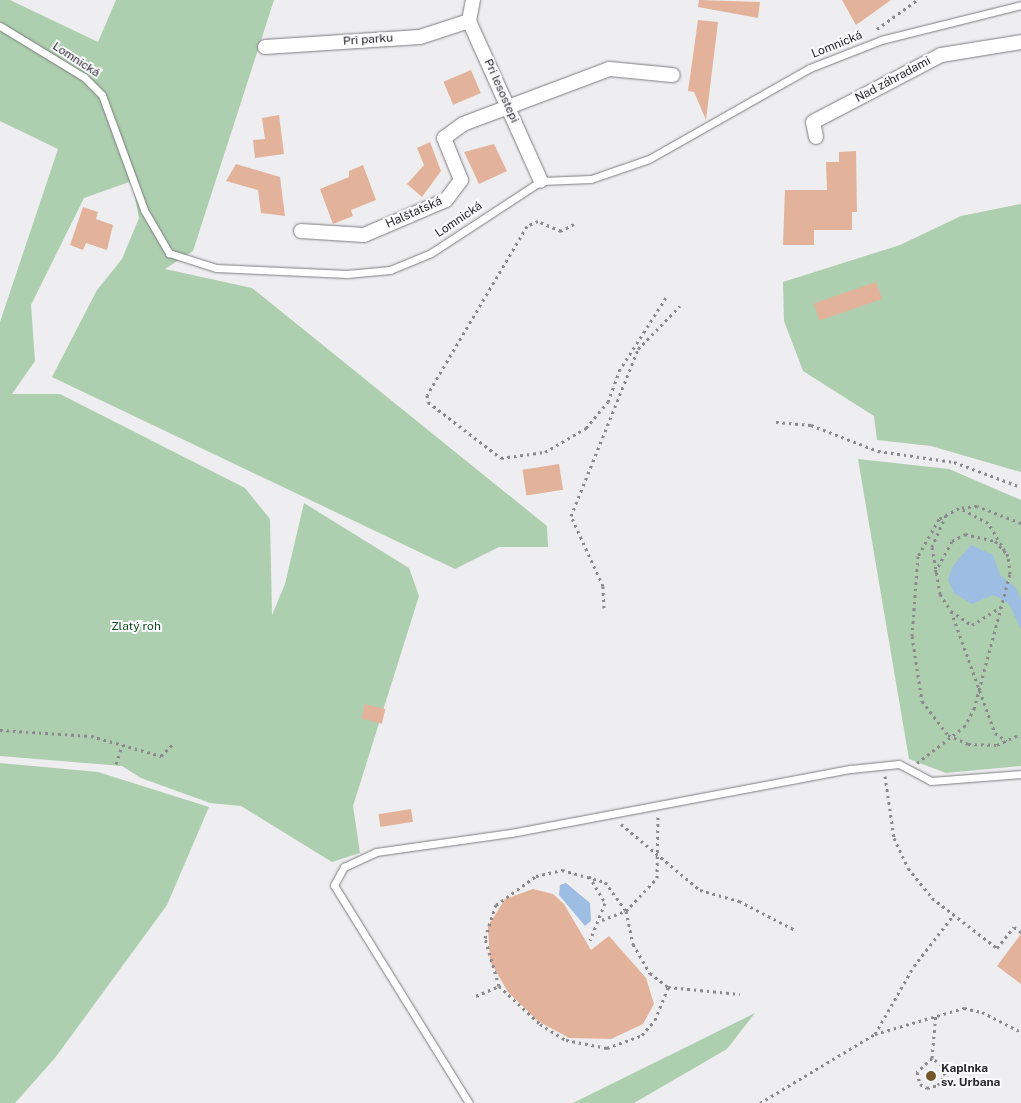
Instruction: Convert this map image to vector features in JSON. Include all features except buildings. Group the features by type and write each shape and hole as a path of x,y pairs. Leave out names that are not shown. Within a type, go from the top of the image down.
{"street":[{"path":"469,21 473,0"},
{"name":"Pri parku","path":"265,47 420,37 469,21"},
{"name":"Pri lesostepi","path":"469,21 541,181"},
{"name":"Nad záhradami","path":"816,137 813,122 941,55 1021,42"},
{"path":"509,107 609,69 673,75"},
{"name":"Halštatská","path":"301,231 364,235 446,200 461,180 444,138 463,124 509,107"}],"lane":[{"name":"Lomnická","path":"0,26 95,85 159,242 169,253 194,264 347,274 390,270 431,253 541,181 591,179 649,158 810,68 881,40 1021,5"},
{"path":"469,1103 334,885 344,867 376,852 611,814 883,766 899,764 931,781 1021,774"}],"path":[{"path":"881,40 876,26 917,0"},
{"path":"574,224 561,231 538,221 527,226 428,395 428,402 501,458 544,452 586,428 608,402 619,371 667,296"},
{"path":"604,608 603,586 571,516 638,349 680,306"},
{"path":"776,422 811,425 878,451 954,462 1021,487"},
{"path":"1021,523 977,506 959,508 946,515 928,532 918,556 912,636 922,701 948,735 968,744 1008,742 1021,734"},
{"path":"909,770 948,735 964,727 979,689 1004,605 1010,574 1008,556 988,523 959,508"},
{"path":"946,515 932,548 935,573 996,733 1008,742"},
{"path":"935,573 952,541 965,534 995,541 1008,556"},
{"path":"951,611 972,625 1004,605"},
{"path":"0,730 91,736 161,756 174,743"},
{"path":"116,764 122,745"},
{"path":"883,766 894,838 908,868 952,917 997,948 1014,927 1021,932"},
{"path":"602,920 626,911 657,878 659,858 658,805"},
{"path":"611,814 659,858 700,890 739,901 797,931"},
{"path":"668,987 655,1020 642,1035 607,1048 566,1040 540,1024 500,986 485,938 496,904 536,876 562,870 588,875 605,882 626,911 633,944 650,973 668,987 740,994"},
{"path":"588,875 605,903 602,920 590,940"},
{"path":"875,1034 914,966 952,917"},
{"path":"476,996 500,986"},
{"path":"760,1103 875,1034 936,1014 971,1008 1021,1032"},
{"path":"932,1058 942,1064 945,1075 938,1085 927,1088 920,1084 917,1072 932,1058 936,1014"}],"green space":[{"name":"Zlatý roh","path":"0,0 10,0 98,42 116,0 274,0 193,251 165,269 252,288 547,526 548,547 499,547 455,569 52,377 97,290 122,259 139,218 132,181 84,198 31,305 35,361 12,394 60,394 245,488 270,519 272,615 285,584 304,503 409,568 419,596 353,806 360,853 332,862 241,806 210,803 141,778 122,766 0,756 0,322 58,149 0,121"},
{"path":"1021,204 1021,472 931,446 877,440 874,416 803,371 784,321 783,282 900,245 961,216"},
{"path":"858,459 949,469 1021,500 1021,766 946,773 909,759"},
{"path":"0,763 98,772 209,807 167,905 55,1058 15,1103 0,1103"},
{"path":"755,1013 727,1049 634,1103 573,1103"}],"water":[{"path":"971,545 993,555 1000,575 1016,588 1021,600 1021,629 1009,604 1000,598 993,595 972,604 954,593 948,580 952,567"},
{"path":"566,883 590,903 591,921 585,926 559,895 560,885"}],"place":[{"name":"Kaplnka sv. Urbana","path":"931,1076"}]}
